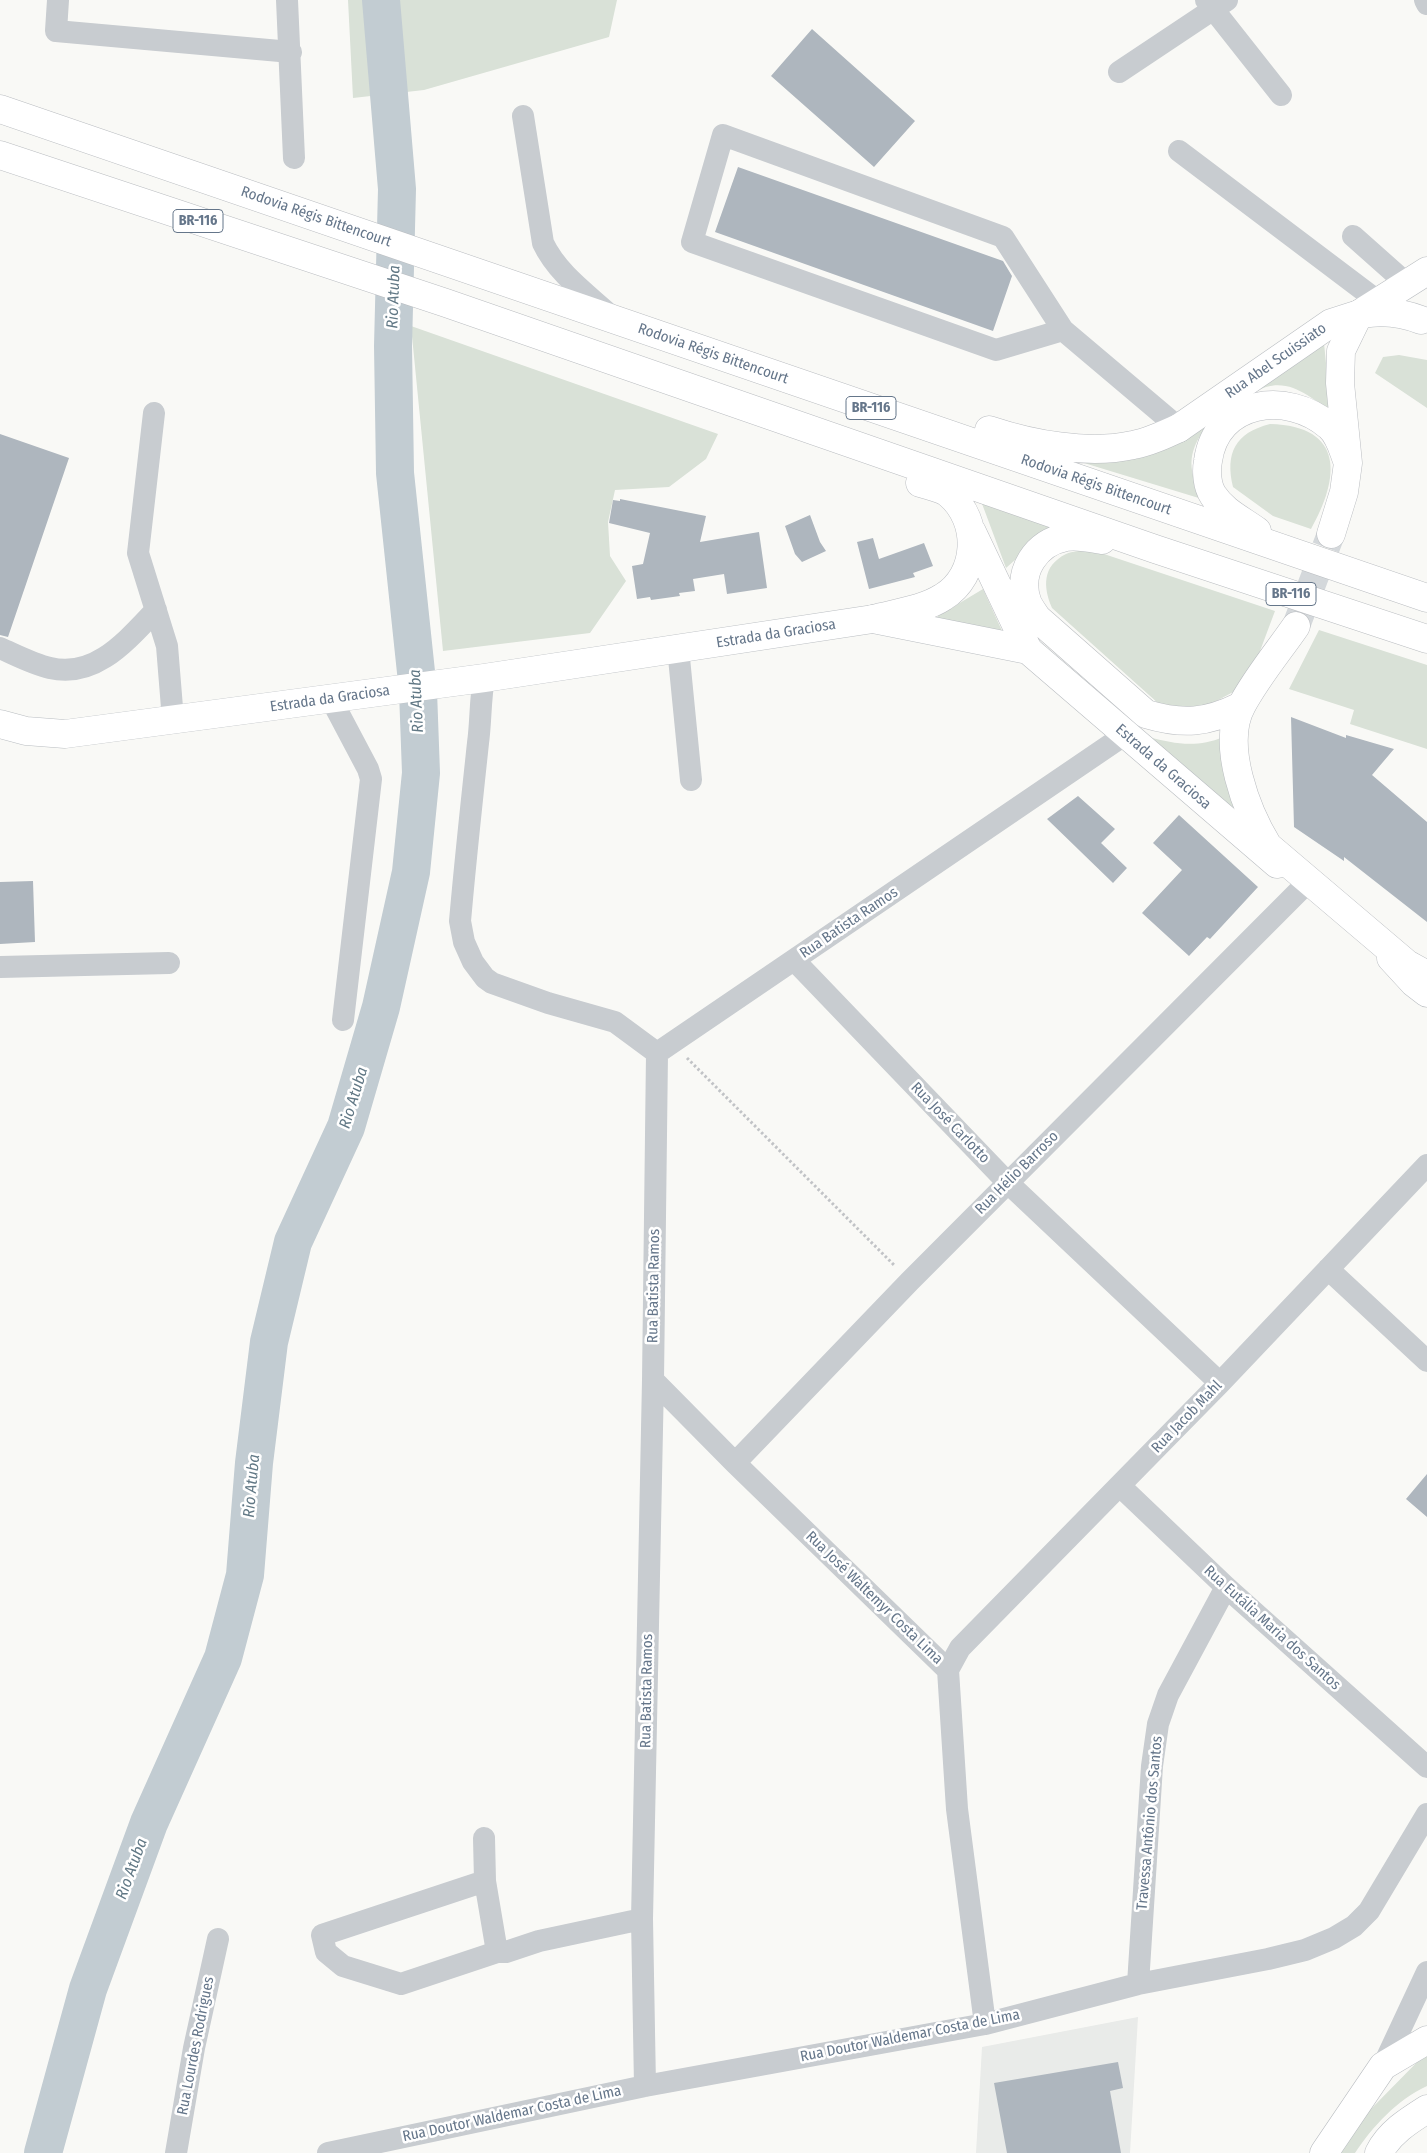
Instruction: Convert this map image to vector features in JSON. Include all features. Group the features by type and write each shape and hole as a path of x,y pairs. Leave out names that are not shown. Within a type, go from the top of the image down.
{"main road":[{"name":"Rodovia Régis Bittencourt","path":"0,109 1427,598"},
{"name":"BR-116","path":"0,155 446,302 1155,549 1427,639"},
{"name":"Rua Abel Scuissiato","path":"616,320 771,355 1017,439 1081,448 1107,449 1133,445 1157,438 1179,428 1331,323 1369,308 1420,281"},
{"path":"1331,534 1344,492 1348,463 1340,383 1341,351 1369,308 1394,312 1424,325 1420,281"},
{"path":"601,356 741,423 947,492 961,508 1028,650"},
{"path":"1291,552 1227,510 1212,494 1206,470 1210,447 1222,427 1240,412 1263,405 1287,406 1311,413 1331,427 1340,440 1348,463"},
{"path":"873,619 932,603 954,588 968,566 971,553 970,526"},
{"path":"1155,549 1069,536 1051,541 1036,552 1027,567 1024,585 1027,603 1037,618 1146,714 1165,720 1185,722 1223,715 1241,706"},
{"name":"Estrada da Graciosa","path":"0,724 26,731 66,734 484,678 873,619 1028,650 1303,887 1362,927 1414,983 1427,993"},
{"path":"1296,626 1241,706 1236,725 1235,745 1240,786 1256,825 1268,846 1407,964 1427,975"},
{"path":"1324,2153 1383,2066 1427,2040"},
{"path":"1379,2153 1384,2142 1408,2121 1427,2109"}],"street":[{"path":"58,0 56,31 291,52"},
{"path":"288,0 294,158"},
{"path":"1424,0 1427,4"},
{"path":"1119,72 1215,3 1281,95"},
{"path":"523,116 543,243 549,256 616,320"},
{"path":"1064,330 996,350 692,242 722,135 1003,237 1064,330 1179,428"},
{"path":"1178,151 1369,308"},
{"path":"1353,236 1420,281"},
{"path":"154,413 138,553 168,646 172,720"},
{"path":"0,648 51,668 72,670 96,664 113,654 156,610"},
{"path":"678,648 691,780"},
{"path":"484,678 460,915 464,942 472,962 478,971 492,983 548,1003 614,1022 665,1048"},
{"path":"331,698 368,769 371,779 343,1020"},
{"name":"Rua Batista Ramos","path":"645,2086 642,1919 653,1380 665,1048 1126,734"},
{"name":"Rua Hélio Barroso","path":"735,1464 1007,1182 1303,887"},
{"name":"Rua José Carlotto","path":"794,960 1007,1182 1220,1383"},
{"path":"0,967 169,963"},
{"name":"Rua Jacob Mahl","path":"948,1670 960,1648 1220,1383 1427,1165"},
{"path":"1328,1269 1427,1361"},
{"name":"Rua José Waltemyr Costa Lima","path":"653,1380 735,1464 948,1670 957,1809 986,2024"},
{"name":"Rua Eutália Maria dos Santos","path":"1120,1486 1226,1587 1427,1767"},
{"name":"Travessa Antônio dos Santos","path":"1138,1984 1152,1766 1158,1724 1168,1695 1226,1587"},
{"name":"Rua Doutor Waldemar Costa de Lima","path":"328,2153 645,2086 986,2024 1138,1984 1305,1950 1334,1938 1354,1926 1369,1911 1427,1814"},
{"path":"484,1838 485,1881 497,1952"},
{"path":"485,1881 322,1935 326,1952 343,1966 400,1984 497,1952 506,1952 539,1941 642,1919"},
{"name":"Rua Lourdes Rodrigues","path":"176,2153 194,2048 218,1939"},
{"path":"1383,2066 1427,1972"}],"path":[{"path":"665,1048 910,1281"}],"shaded area":[{"path":"348,0 617,0 609,37 424,90 353,98"},
{"path":"411,326 718,434 706,459 669,487 615,490 608,522 610,556 626,581 590,633 443,651"},
{"path":"1324,343 1329,394 1334,413 1302,392 1285,386 1266,387 1245,398"},
{"path":"1399,355 1427,360 1427,408 1375,373 1383,357"},
{"path":"1210,421 1197,441 1192,458 1193,477 1202,499 1084,463 1128,457"},
{"path":"1270,424 1294,427 1312,434 1324,445 1330,458 1331,474 1327,491 1321,510 1311,529 1273,516 1233,487 1230,464 1235,446 1248,433"},
{"path":"981,501 1053,526 1006,568"},
{"path":"1089,549 1275,611 1254,667 1235,691 1209,705 1185,710 1159,704 1052,608 1046,585 1052,565 1066,554"},
{"path":"983,589 1003,633 937,618 938,616"},
{"path":"1319,630 1427,665 1427,749 1350,724 1354,710 1289,689"},
{"path":"1149,737 1168,742 1195,744 1223,737 1243,818"},
{"path":"1138,2017 1130,2153 976,2153 982,2047"},
{"path":"1427,2052 1427,2086 1396,2106 1386,2115 1355,2153 1340,2153 1369,2111"}],"building":[{"path":"812,29 915,121 874,167 771,76"},
{"path":"738,167 1003,261 1012,276 993,331 715,232"},
{"path":"0,434 69,458 8,637 0,635"},
{"path":"620,499 706,516 700,542 759,532 767,588 727,594 724,574 693,579 695,591 679,593 680,596 651,600 650,597 637,599 632,566 643,564 650,533 609,523 613,500 620,501"},
{"path":"810,515 820,542 826,551 802,562 795,554 785,526"},
{"path":"873,538 879,559 924,543 933,566 913,573 915,577 869,589 857,542"},
{"path":"1291,717 1346,738 1346,735 1394,749 1372,775 1427,822 1427,922 1344,857 1344,861 1294,827"},
{"path":"1078,796 1115,829 1101,843 1127,868 1113,883 1047,819"},
{"path":"1179,815 1258,887 1210,939 1207,937 1189,956 1142,913 1182,870 1153,843"},
{"path":"33,881 35,942 0,944 0,882"},
{"path":"1427,1474 1427,1517 1406,1499"},
{"path":"1118,2062 1123,2088 1110,2091 1121,2153 1007,2153 994,2083"}],"waterway":[{"name":"Rio Atuba","path":"43,2153 88,1989 149,1823 223,1658 245,1575 254,1463 269,1342 293,1242 346,1127 381,1007 411,872 421,773 418,691 395,473 393,346 397,189 381,0"}],"tunnel":[{"path":"1296,626 1331,534"}]}
